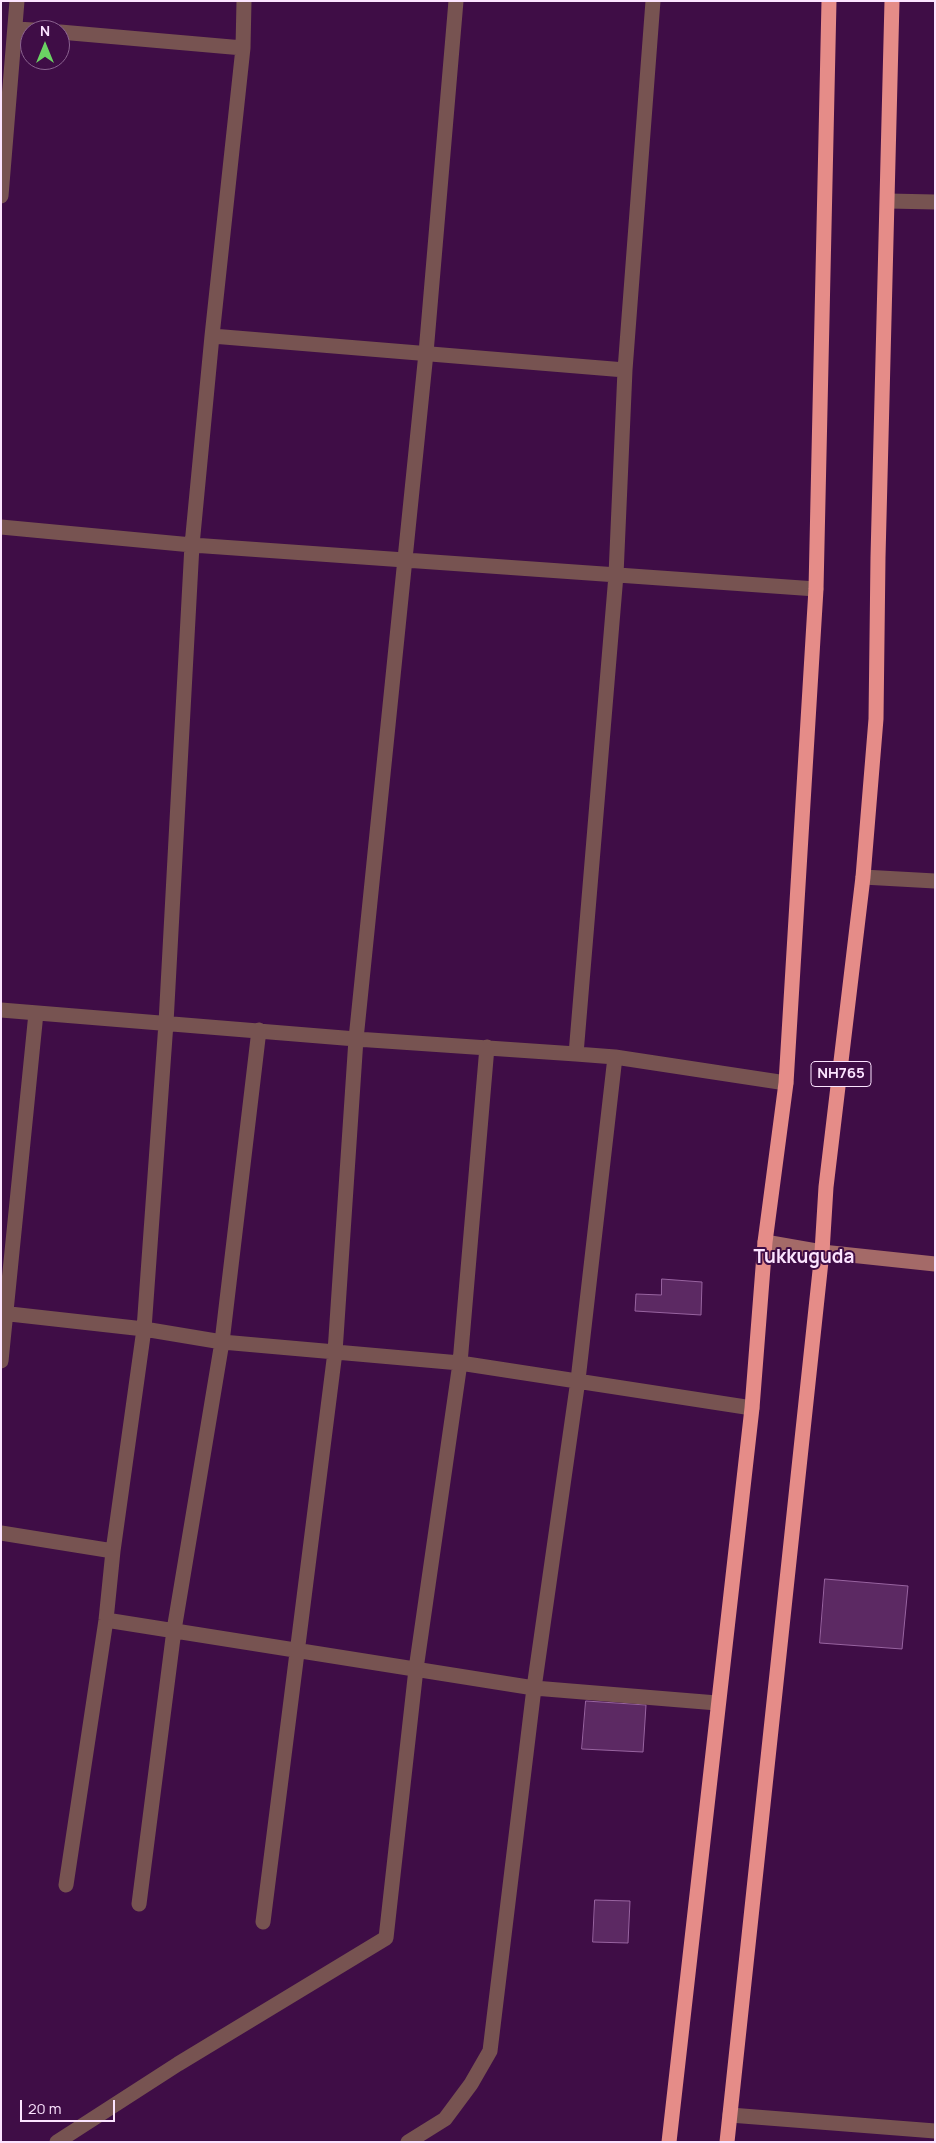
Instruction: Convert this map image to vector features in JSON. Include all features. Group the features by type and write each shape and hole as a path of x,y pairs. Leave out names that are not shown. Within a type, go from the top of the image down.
{"highway":[{"name":"NH765","path":"669,2142 717,1703 752,1408 765,1242 786,1083 816,589 829,1"},
{"name":"NH765","path":"727,2142 822,1252 826,1187 863,877 876,719 878,557 892,1"}],"street":[{"path":"1,196 17,1"},
{"path":"66,1885 106,1620 113,1551 144,1329 166,1023 192,544 243,48 244,1"},
{"path":"263,1922 299,1649 335,1352 356,1039 426,353 456,1"},
{"path":"576,1054 616,575 625,370 653,1"},
{"path":"16,28 20,28"},
{"path":"70,33 243,48"},
{"path":"888,201 935,202"},
{"path":"212,336 625,370"},
{"path":"1,527 192,544 816,589"},
{"path":"863,877 935,881"},
{"path":"1,1010 356,1039 615,1057 786,1083"},
{"path":"1,1361 4,1313 36,1013"},
{"path":"140,1904 174,1630 222,1342 259,1030"},
{"path":"57,2142 178,2064 386,1938 416,1668 460,1363 487,1047"},
{"path":"408,2142 445,2119 472,2084 490,2051 534,1688 578,1380 615,1057"},
{"path":"765,1242 822,1252 935,1264"},
{"path":"4,1313 144,1329 222,1342 460,1363 752,1408"},
{"path":"1,1533 113,1551"},
{"path":"106,1620 299,1649 534,1688 717,1703"},
{"path":"730,2115 935,2131"}],"building":[{"path":"662,1279 702,1282 701,1315 635,1311 636,1294 661,1295"},
{"path":"825,1579 908,1586 902,1649 820,1643"},
{"path":"586,1701 646,1705 643,1752 582,1749"},
{"path":"595,1900 630,1901 628,1943 593,1942"}],"district":[{"name":"Tukkuguda","path":"804,1258"}]}
